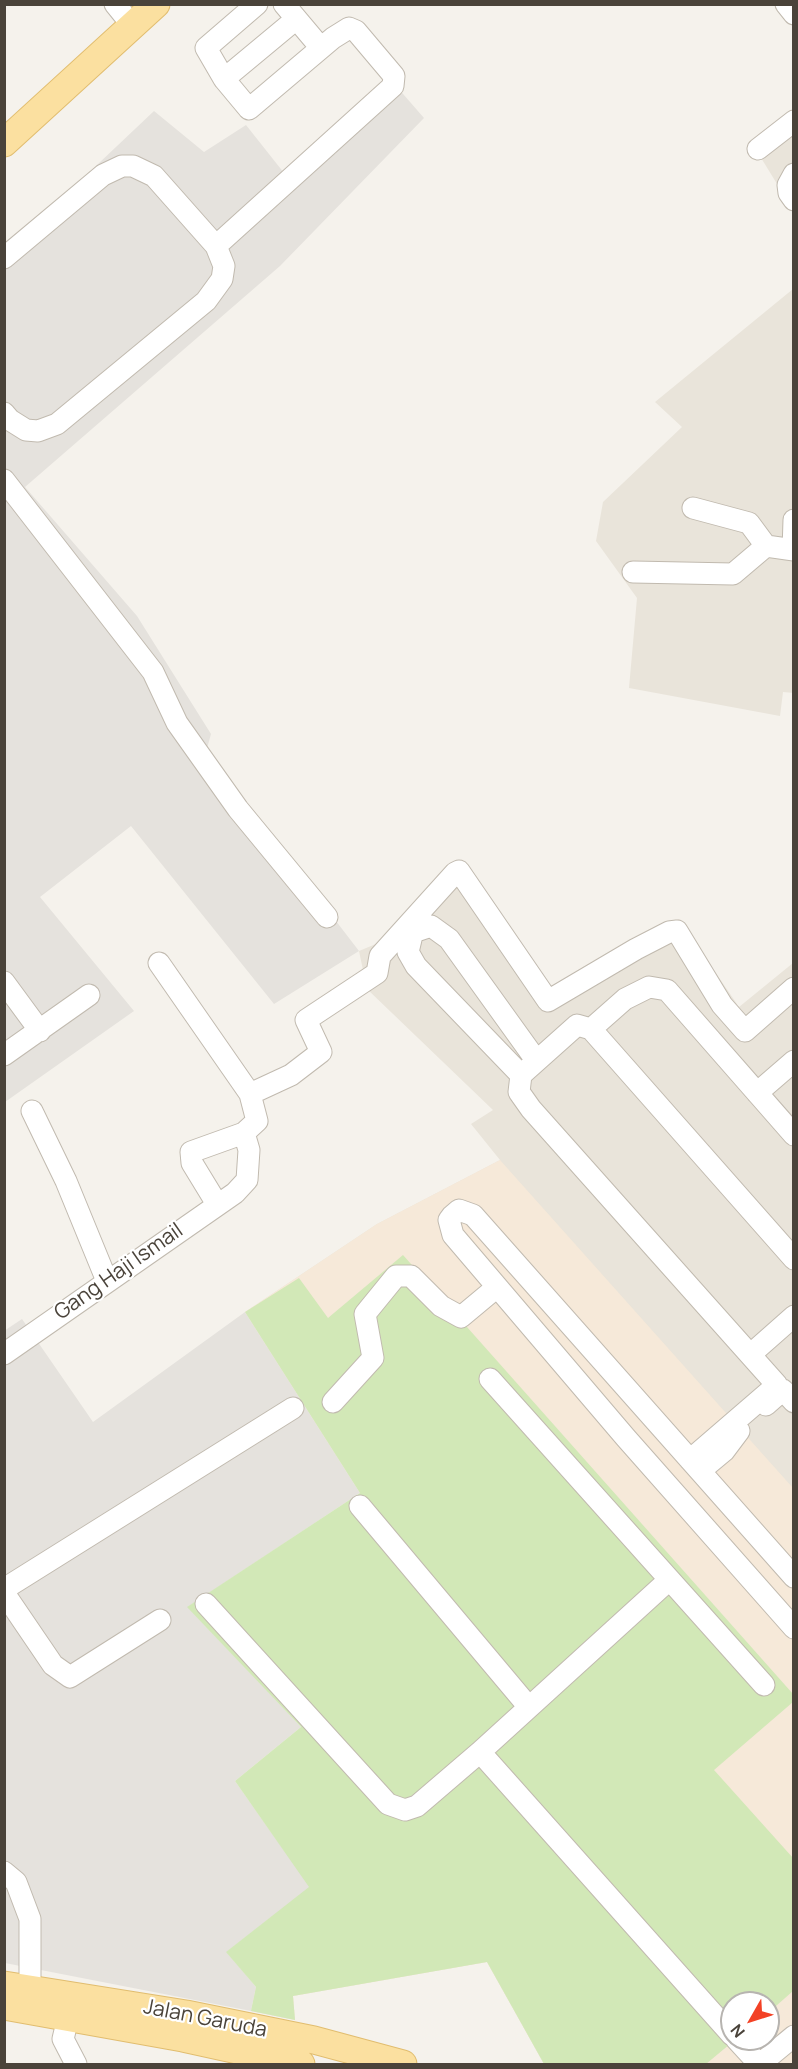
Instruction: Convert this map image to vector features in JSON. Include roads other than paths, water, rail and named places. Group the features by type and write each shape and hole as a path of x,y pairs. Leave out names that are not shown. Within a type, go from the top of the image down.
{"main road":[{"path":"4,143 156,4"},
{"name":"Jalan Garuda","path":"17,1988 186,2014 314,2040 404,2064"},
{"name":"Jalan Garuda","path":"4,2006 183,2038 301,2064"}],"street":[{"path":"115,4 132,26"},
{"path":"216,246 393,86 394,76 356,31 349,28 321,48 249,109 224,79 206,48 257,4"},
{"path":"786,4 794,14"},
{"path":"224,79 290,12 321,48"},
{"path":"758,149 794,121"},
{"path":"4,258 102,175 122,166 133,166 153,176 216,246 224,266 222,279 206,301 57,424 38,431 26,430 10,420 4,413"},
{"path":"794,174 788,185 789,193 794,200"},
{"path":"4,480 153,672 177,723 238,809 327,917"},
{"path":"693,508 749,522 766,546 793,550 794,520"},
{"path":"633,572 733,574 766,546"},
{"path":"250,1095 291,1075 321,1052 306,1020 377,973 380,956 459,871 548,1001 669,932 677,932 722,1005 745,1031 794,988"},
{"path":"431,926 449,939 528,1067 416,966 408,952 412,935 416,931 431,926"},
{"path":"159,963 250,1095 257,1121 244,1133 191,1152 192,1163 217,1204"},
{"path":"4,982 40,1031"},
{"path":"591,1029 625,999 650,987 667,990 794,1135"},
{"path":"4,1055 89,995"},
{"path":"695,1466 777,1385 531,1109 519,1092 528,1067 577,1025 591,1029 794,1259"},
{"path":"757,1093 794,1061"},
{"path":"32,1111 66,1182 107,1281"},
{"name":"Gang Haji Ismail","path":"4,1354 236,1193 247,1180 249,1150 244,1133"},
{"path":"794,1577 473,1215 459,1210 449,1220 453,1235 626,1438 794,1628"},
{"path":"333,1402 373,1358 365,1314 396,1276 411,1276 441,1306 460,1317 497,1287"},
{"path":"751,1354 794,1316"},
{"path":"490,1379 764,1685"},
{"path":"752,1412 783,1390 794,1402"},
{"path":"160,1620 70,1677 53,1665 4,1591 293,1408"},
{"path":"626,1438 651,1415"},
{"path":"360,1506 528,1706"},
{"path":"206,1604 388,1804 405,1810 417,1806 480,1752 669,1580"},
{"path":"480,1752 720,2022"},
{"path":"4,1872 16,1882 30,1919 17,1988"},
{"path":"68,2018 63,2039 76,2064"},
{"path":"747,2051 759,2064 794,2036"}]}
